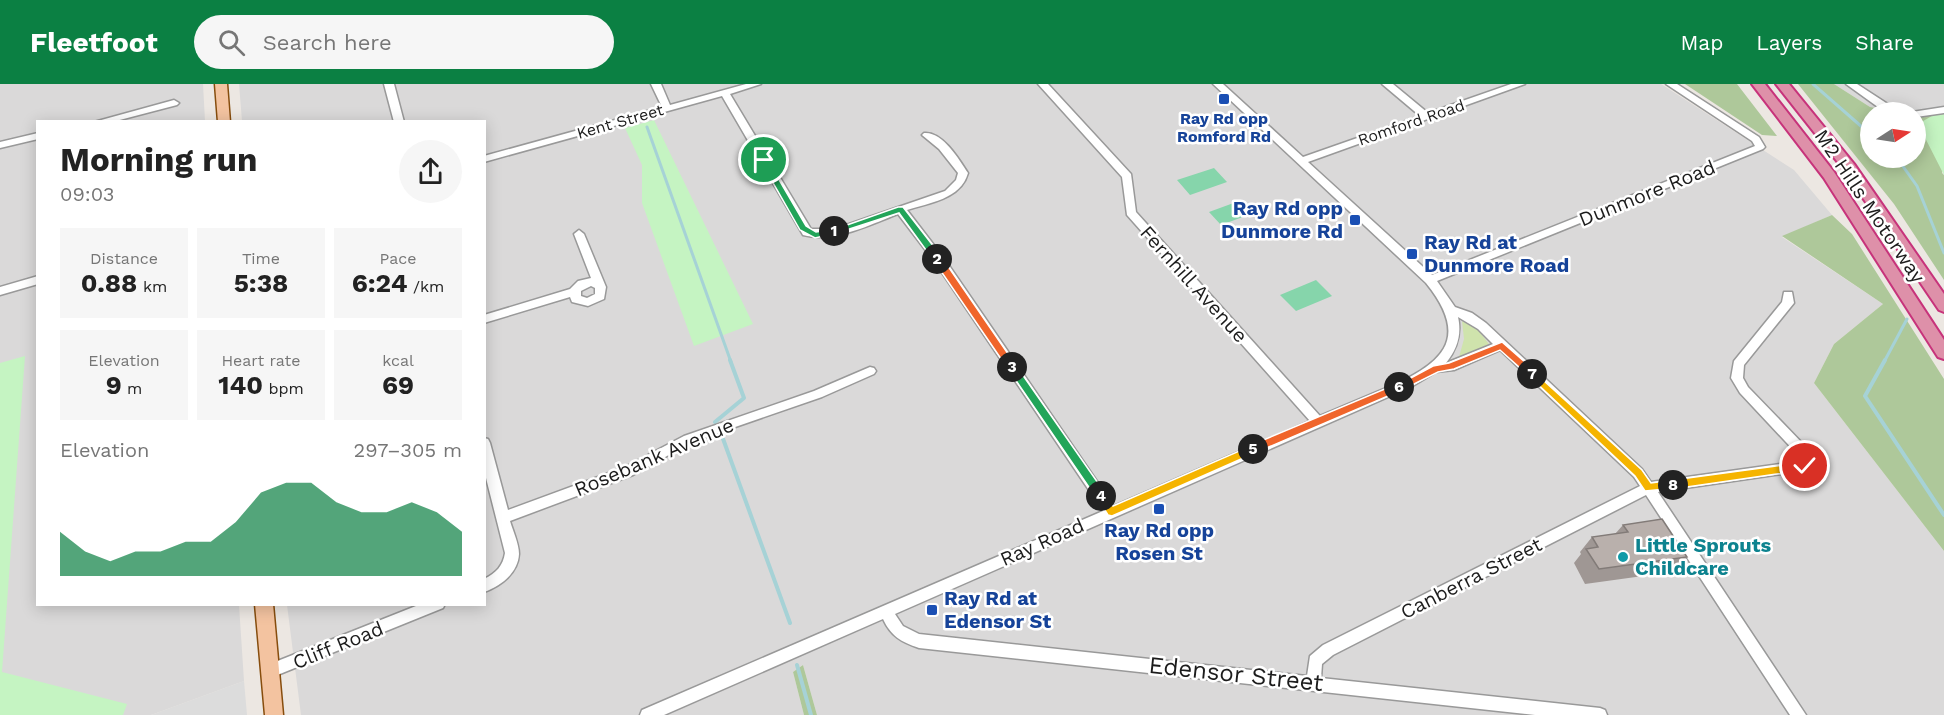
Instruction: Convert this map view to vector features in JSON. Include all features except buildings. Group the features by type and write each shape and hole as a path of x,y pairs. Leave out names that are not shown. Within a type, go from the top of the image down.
{"highway":[{"name":"M2 Hills Motorway","path":"1758,84 1829,175 1944,353"},
{"name":"M2 Hills Motorway","path":"1782,84 1849,167 1944,306"}],"main road":[{"path":"221,84 224,120"},
{"path":"264,606 274,715"}],"street":[{"path":"389,84 398,120"},
{"path":"656,84 667,108"},
{"name":"Kent Street","path":"486,158 756,84"},
{"name":"Fernhill Avenue","path":"1043,84 1127,176 1131,213 1317,422"},
{"name":"Ray Road","path":"647,715 1416,380 1436,368 1450,349 1455,329 1443,294 1218,84"},
{"path":"1387,84 1426,116"},
{"name":"Romford Road","path":"1302,161 1520,84"},
{"name":"Dunmore Road","path":"1430,280 1760,147 1760,144 1671,84"},
{"path":"1851,84 1876,102"},
{"path":"725,93 807,232 815,235 828,233 949,193 962,181 963,173 939,142 927,135"},
{"path":"106,120 174,103"},
{"path":"1926,113 1944,110"},
{"path":"0,145 36,136"},
{"path":"900,209 940,261 1112,512"},
{"path":"574,292 574,296 579,301 593,301 602,293 579,234"},
{"path":"0,291 36,281"},
{"path":"486,319 574,292 582,284 598,283"},
{"path":"1649,488 1805,466 1808,459 1803,452 1744,390 1737,378 1738,363 1788,303 1788,294"},
{"path":"1450,310 1475,321 1638,473 1799,715"},
{"name":"Ray Road","path":"1436,368 1450,367 1502,345"},
{"name":"Rosebank Avenue","path":"505,518 629,471 688,439 818,394 870,371"},
{"path":"486,450 512,553 511,560 500,578 486,585"},
{"name":"Canberra Street","path":"1314,682 1314,661 1328,650 1649,488"},
{"name":"Cliff Road","path":"270,671 433,606"},
{"name":"Edensor Street","path":"887,610 894,627 905,637 919,641 1314,682 1600,715"}],"shaded area":[{"path":"0,84 203,84 205,120 36,120 36,606 239,606 244,681 151,715 0,715"},
{"path":"239,84 1661,84 1794,170 1832,215 1782,237 1883,304 1834,344 1814,383 1944,551 1944,715 817,715 803,665 793,672 804,715 301,715 287,606 486,606 486,120 242,120"},
{"path":"1834,84 1944,84 1944,110 1926,111 1926,102 1862,102"},
{"path":"244,681 247,715 151,715"}],"green space":[{"path":"1685,84 1737,84 1777,136 1762,135"},
{"path":"1798,84 1834,84 1862,102 1860,102 1860,162"},
{"path":"1944,109 1942,173 1944,175 1944,280 1894,204 1865,168 1926,168 1926,110"},
{"path":"1944,109 1944,175 1926,140 1926,119"},
{"path":"654,120 753,324 694,346 642,203 642,165 625,128"},
{"path":"1214,168 1227,182 1190,195 1177,180"},
{"path":"1239,201 1251,214 1221,225 1209,212"},
{"path":"1832,215 1852,234 1944,379 1944,551 1814,383 1834,344 1883,304 1782,236"},
{"path":"1316,280 1332,296 1296,311 1280,295"},
{"path":"1462,321 1478,330 1489,344 1459,357 1464,339"},
{"path":"25,356 2,672 127,704 123,715 0,715 0,363"},
{"path":"803,665 817,715 804,715 793,672"}],"waterway":[{"path":"1813,84 1860,125"},
{"path":"647,127 731,362"},
{"path":"1904,168 1917,186 1944,253"},
{"path":"1884,362 1907,319"},
{"path":"715,422 744,398 730,360"},
{"path":"1885,360 1865,396 1944,515"},
{"path":"722,436 790,623"},
{"path":"797,665 811,715"}],"place":[{"name":"Ray Rd opp Romford Rd","path":"1224,99"},
{"name":"Ray Rd opp Dunmore Rd","path":"1355,220"},
{"name":"Ray Rd at Dunmore Road","path":"1412,254"},
{"name":"Ray Rd opp Rosen St","path":"1159,509"},
{"name":"Little Sprouts Childcare","path":"1623,557"},
{"name":"Ray Rd at Edensor St","path":"932,610"}],"route":[{"path":"764,160 803,228 815,235 828,233 900,209 940,261 1112,512 1407,384 1436,368 1450,367 1502,345 1638,473 1649,488 1805,466"}]}
